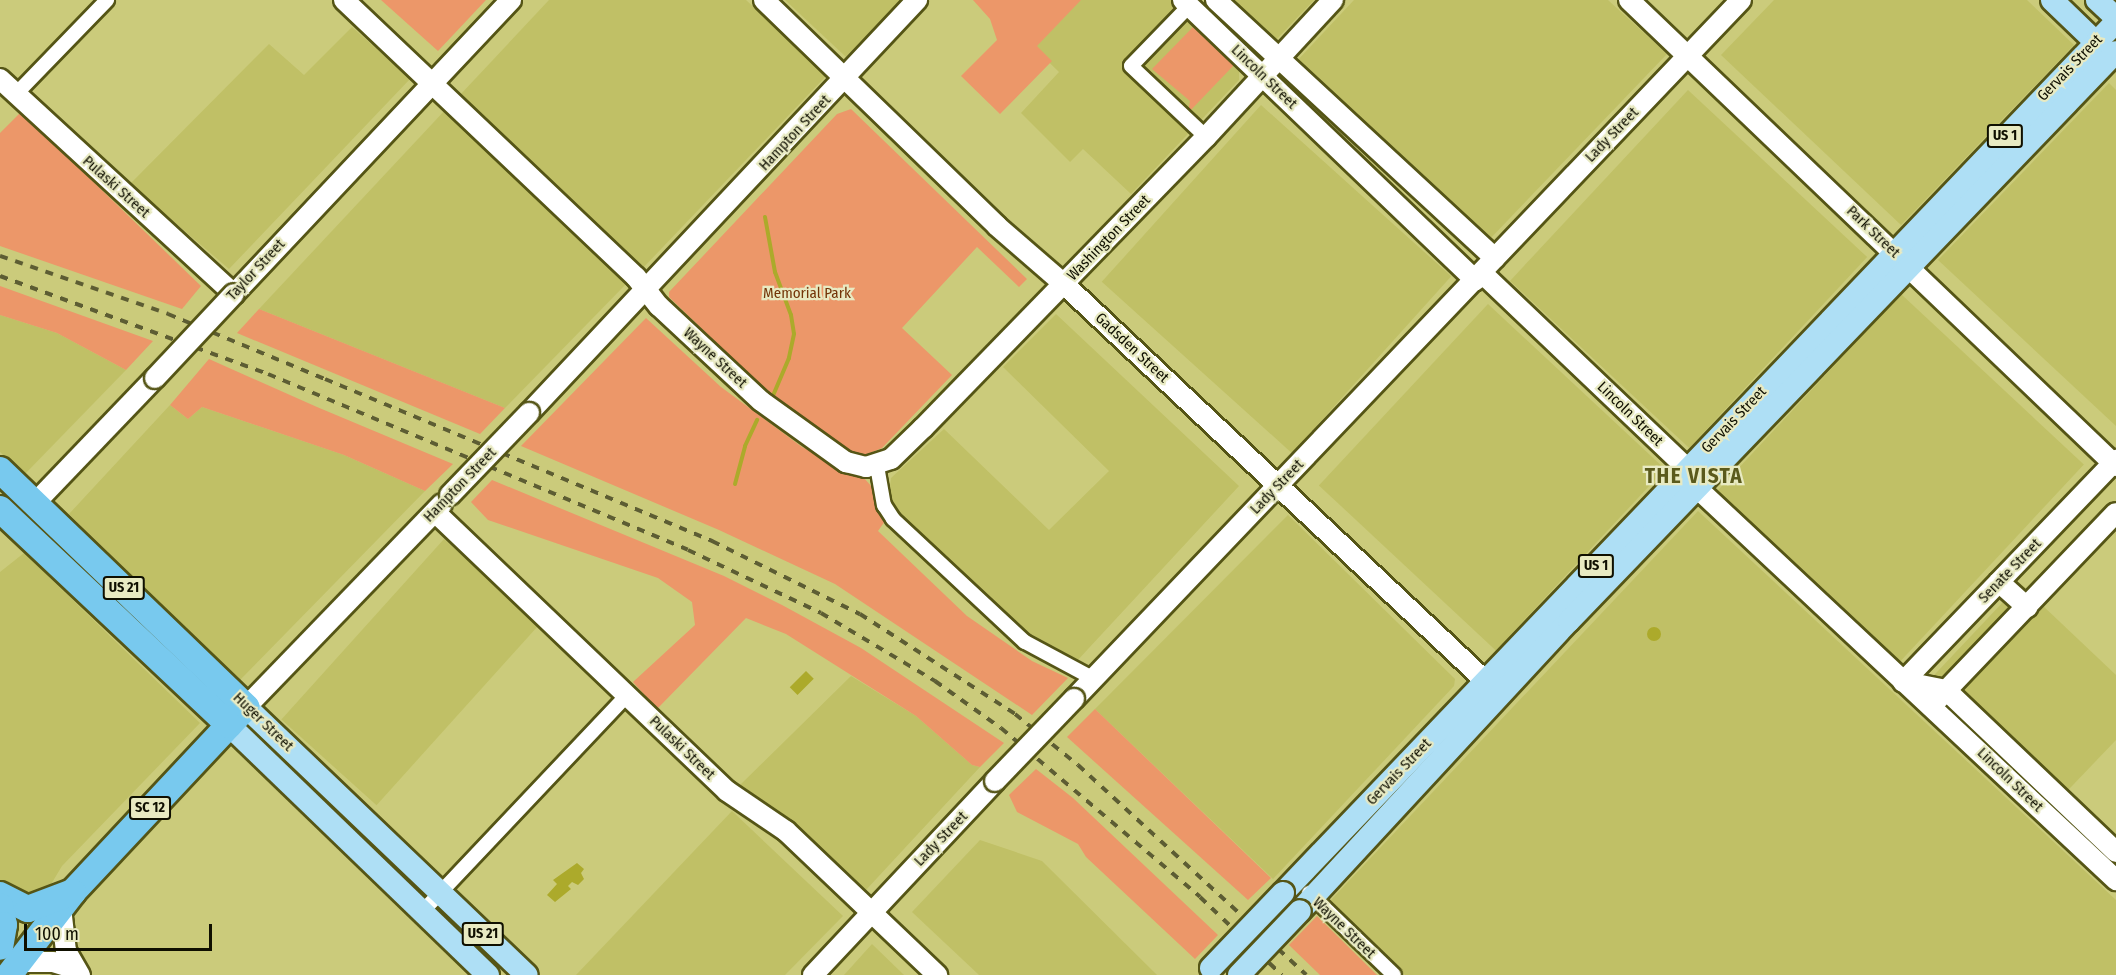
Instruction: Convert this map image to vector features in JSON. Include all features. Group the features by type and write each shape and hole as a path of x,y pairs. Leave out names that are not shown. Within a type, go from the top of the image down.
{"highway":[{"name":"Huger Street","path":"0,470 36,502 238,716"},
{"name":"Taylor Street","path":"5,524 36,502"},
{"name":"Huger Street","path":"5,524 238,716"},
{"name":"Hampton Street","path":"16,968 67,900 238,716"},
{"path":"0,895 28,909 67,900"},
{"path":"0,906 4,925 0,947"}],"main road":[{"path":"2052,0 2110,53"},
{"path":"2097,0 2116,20"},
{"name":"Gervais Street","path":"1207,971 1289,887 1493,688 1901,259 2110,53 2116,20"},
{"name":"Gervais Street","path":"1239,975 1307,904 1493,688"},
{"name":"Huger Street","path":"238,716 441,892 526,975"},
{"name":"Huger Street","path":"238,716 422,912 488,975"}],"street":[{"path":"16,94 107,0"},
{"name":"Wayne Street","path":"344,0 648,288 659,306 776,413 846,462 877,466"},
{"name":"Taylor Street","path":"36,502 511,0"},
{"name":"Gadsden Street","path":"764,0 846,77 970,201 1064,284 1493,688"},
{"name":"Hampton Street","path":"238,716 648,288 917,0"},
{"name":"Lincoln Street","path":"1216,0 1280,56 1484,270 1692,478 1904,682 1932,705 2116,880"},
{"name":"Washington Street","path":"877,466 899,452 1064,284 1206,137 1333,0"},
{"name":"Park Street","path":"1629,0 2115,463"},
{"name":"Lady Street","path":"813,975 1741,0"},
{"path":"1186,3 1131,66 1206,137"},
{"name":"Lincoln Street","path":"1186,3 1263,75 1484,270"},
{"name":"Pulaski Street","path":"0,79 234,294"},
{"name":"Senate Street","path":"1904,682 2115,463"},
{"path":"877,466 884,505 893,519 1025,642 1094,679"},
{"name":"Pulaski Street","path":"435,512 728,791 779,825 937,975"},
{"path":"1932,705 2116,513"},
{"path":"1999,582 2026,607"},
{"path":"1904,682 1946,690"},
{"name":"Lincoln Street","path":"1946,690 2116,852"},
{"path":"422,912 627,695"},
{"name":"Wayne Street","path":"1289,887 1394,975"},
{"path":"67,900 64,945 76,972"},
{"path":"16,968 53,962 76,972"}],"shaded area":[{"path":"549,0 746,0 827,75 642,269 460,95"},
{"path":"785,0 901,0 846,57"},
{"path":"985,0 1171,0 1239,66 1239,80 1131,194 1083,149 1070,162 1021,113 1059,72"},
{"path":"1227,0 1314,0 1273,43"},
{"path":"1354,0 1608,0 1667,54 1487,242 1295,63"},
{"path":"1774,0 2027,0 2074,45 1901,225 1721,55"},
{"path":"352,27 410,79 229,269 130,184 269,44 304,75"},
{"path":"2109,83 2116,90 2116,426 1938,260"},
{"path":"1688,90 1867,257 1689,448 1510,281"},
{"path":"1261,105 1451,276 1292,453 1102,282"},
{"path":"447,108 630,280 505,408 259,309"},
{"path":"1901,294 2084,464 1900,661 1718,491"},
{"path":"1488,304 1665,469 1496,650 1319,485"},
{"path":"1056,314 1239,486 1076,662 1037,643 902,516 889,496 891,478 944,429 1049,530 1109,471 1003,367"},
{"path":"0,315 57,333 126,370 24,475 0,452"},
{"path":"170,405 188,419 202,407 344,455 425,491 240,680 69,514"},
{"path":"1698,511 2116,900 2116,975 1405,975 1330,901"},
{"path":"1288,515 1455,679 1454,686 1273,879 1095,709"},
{"path":"444,539 539,625 377,805 281,720"},
{"path":"24,553 200,723 62,866 44,896 30,902 0,885 0,572"},
{"path":"2020,584 2116,675 2116,740 2050,809 1921,689"},
{"path":"1654,627 1659,629 1661,634 1659,639 1654,641 1649,639 1647,634 1649,629"},
{"path":"806,671 814,679 798,695 790,687"},
{"path":"851,676 916,716 972,765 980,767 865,891 739,786"},
{"path":"732,811 843,916 785,975 576,975"},
{"path":"980,840 1042,861 1157,975 979,975 912,912"},
{"path":"577,863 584,869 581,873 584,879 578,885 572,882 568,886 571,889 555,902 547,895 557,884 553,880"},
{"path":"872,944 904,975 844,975"}],"green space":[{"path":"381,0 486,0 438,51"},
{"path":"973,0 1081,0 1037,46 1052,61 1000,114 961,76 997,40 990,19"},
{"path":"1193,27 1234,65 1188,113 1190,101 1152,69"},
{"name":"Memorial Park","path":"851,109 1027,279 1019,287 977,247 902,328 952,375 882,448 865,455 843,450 785,409 669,297 669,292 837,114"},
{"path":"21,112 201,286 182,309 0,246 0,133"},
{"path":"0,286 153,341 126,370 57,333 0,315"},
{"path":"259,309 505,408 480,434 237,333"},
{"path":"646,318 721,387 802,447 863,477 873,488 885,521 878,531 967,616 1032,661 1068,678 1032,715 835,584 719,530 521,446"},
{"path":"209,359 453,464 425,491 344,455 202,407 188,419 170,405"},
{"path":"492,480 724,576 782,605 861,648 1004,743 980,767 972,765 916,716 786,634 746,618 657,709 633,682 695,625 692,602 658,578 488,520 471,502"},
{"path":"1095,709 1271,878 1248,900 1067,737"},
{"path":"1036,769 1073,798 1218,935 1195,959 1086,857 1078,844 1017,812 1009,795"},
{"path":"1317,916 1377,975 1320,975 1289,945"}],"waterway":[{"path":"765,217 775,272 791,315 794,334 789,358 772,398"},
{"path":"735,484 745,446 757,420"}],"railway":[{"path":"0,256 168,314 325,379 712,541 860,614 1015,714 1078,765 1306,975"},
{"path":"0,276 268,374 688,550 821,613 935,681 1001,728 1200,897 1282,975"}],"district":[{"name":"THE VISTA","path":"1694,476"}]}
